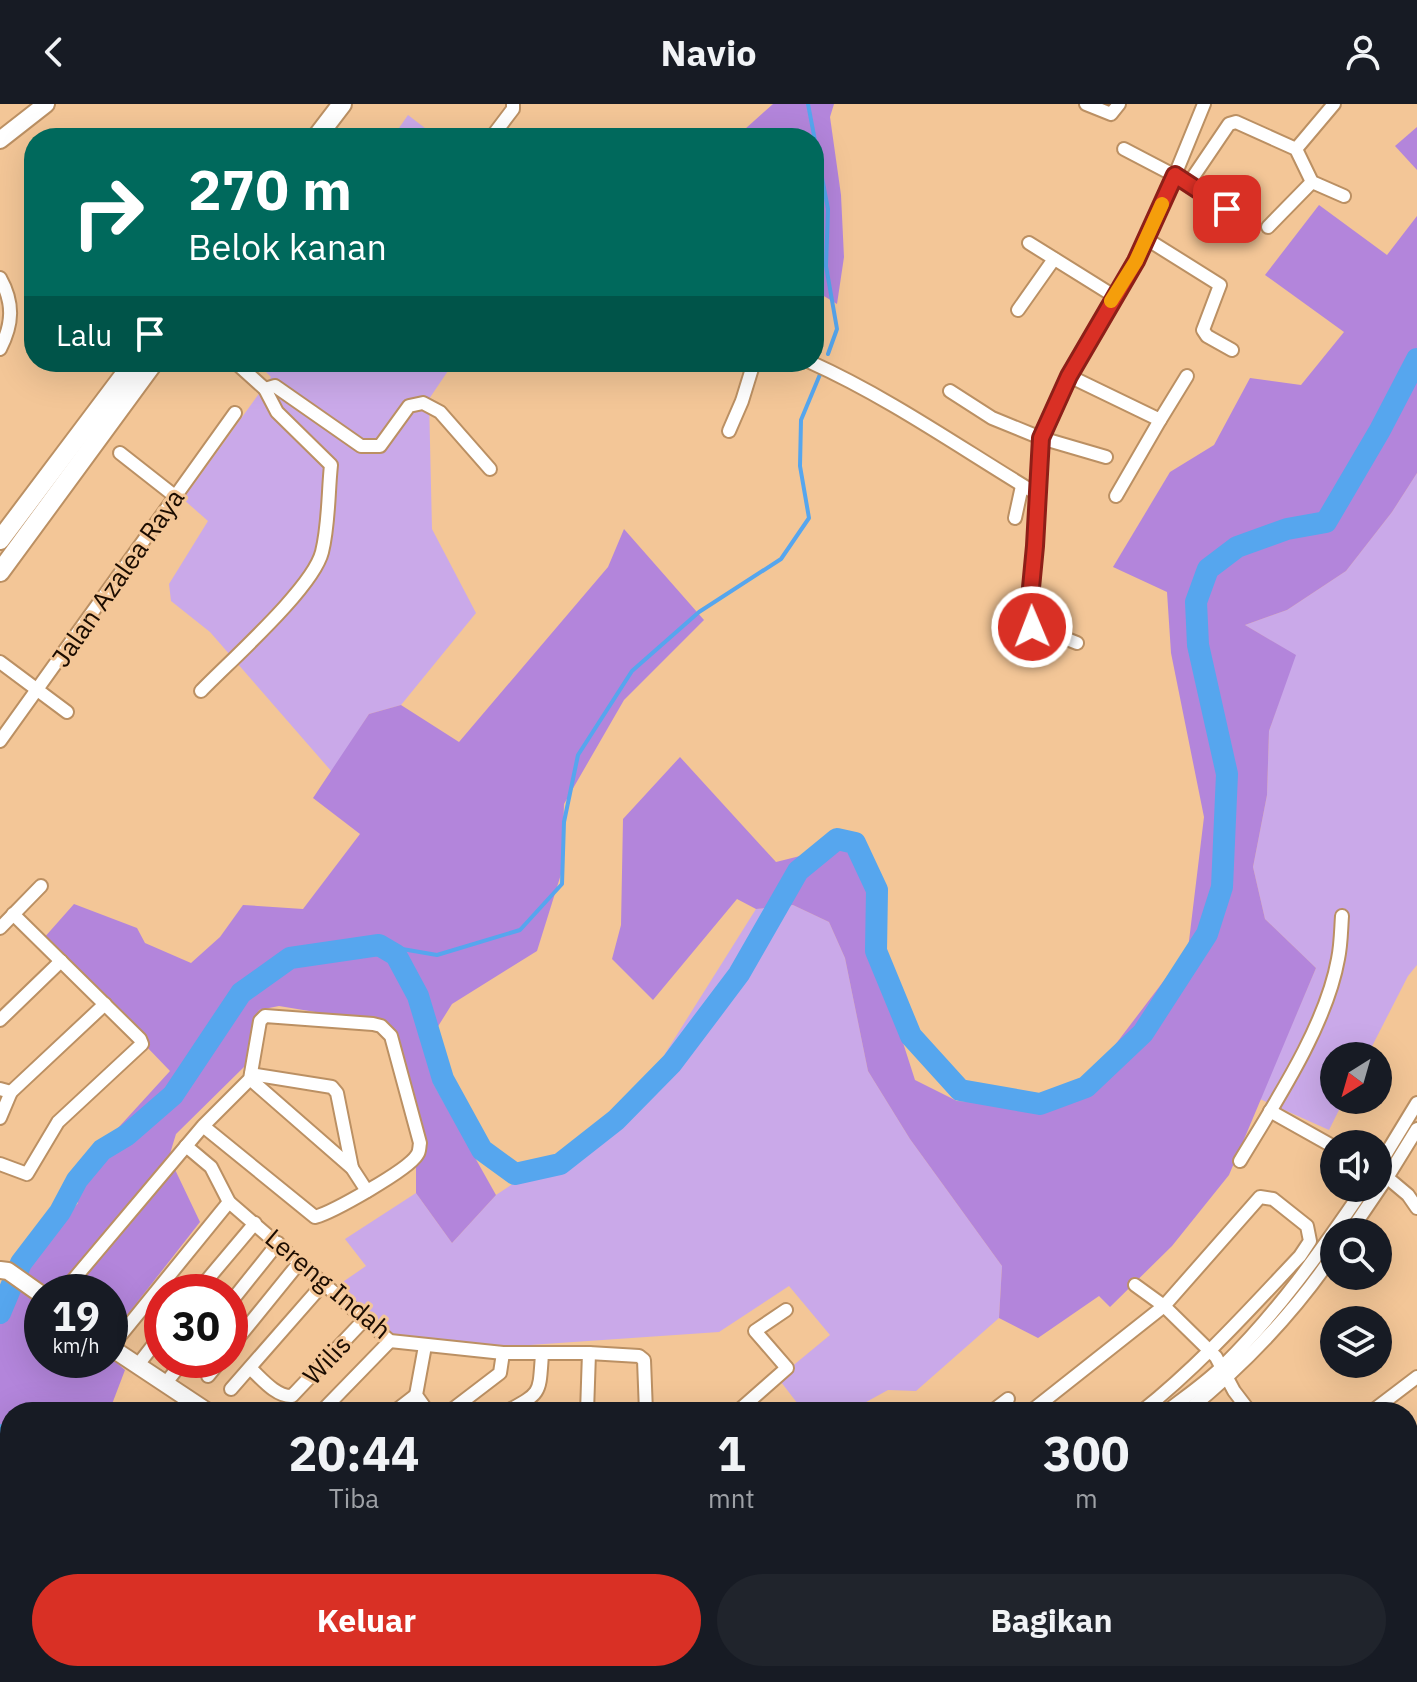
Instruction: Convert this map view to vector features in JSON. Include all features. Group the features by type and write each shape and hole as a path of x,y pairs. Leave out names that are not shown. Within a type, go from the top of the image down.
{"main road":[{"path":"324,128 342,104"},
{"path":"0,540 126,372"},
{"path":"0,572 147,372"}],"street":[{"path":"499,128 513,109 513,104"},
{"path":"1086,104 1111,114 1119,104"},
{"path":"1077,643 1029,624 1041,438 1069,376 1136,261 1204,104"},
{"path":"1296,149 1334,104"},
{"path":"0,140 35,108"},
{"path":"1189,183 1233,122 1296,149 1312,182 1344,196"},
{"path":"1124,149 1189,183 1246,221"},
{"path":"1268,227 1312,182"},
{"path":"1145,238 1220,285 1203,330 1207,336 1232,350"},
{"path":"1029,243 1114,296"},
{"path":"1018,310 1054,259"},
{"path":"0,278 8,293 10,324 0,349"},
{"path":"824,368 946,437 1037,494"},
{"path":"201,691 290,600 314,571 322,552 331,465 277,412 265,389 246,372"},
{"path":"729,431 751,372"},
{"path":"1069,376 1160,420"},
{"path":"1116,496 1187,376"},
{"path":"265,389 275,386 361,446 372,447 380,446 409,406 423,403 440,412 490,469"},
{"path":"950,391 992,418 1041,438 1106,457"},
{"name":"Jalan Azalea Raya","path":"0,741 235,413"},
{"path":"120,453 176,497"},
{"path":"1015,518 1022,486"},
{"path":"0,662 67,712"},
{"path":"0,928 41,886"},
{"path":"0,1164 27,1174 58,1122 140,1047 140,1039 13,914"},
{"path":"1240,1161 1307,1044 1329,991 1338,959 1342,916"},
{"path":"0,1020 61,961"},
{"path":"0,1118 6,1090 105,1004"},
{"path":"78,1274 203,1126 251,1076 260,1021 265,1016 373,1024 386,1030 391,1036 420,1143 419,1151 410,1163 318,1217 312,1216 203,1126"},
{"path":"251,1076 332,1087 337,1093 352,1168"},
{"path":"251,1076 352,1168 367,1191"},
{"path":"1392,1151 1417,1103"},
{"path":"1270,1111 1320,1139"},
{"path":"1392,1163 1417,1129"},
{"name":"Lereng Indah","path":"186,1146 211,1167 229,1202 390,1341 503,1353 639,1356 644,1360 646,1402"},
{"path":"1399,1157 1417,1150"},
{"path":"1392,1183 1417,1208"},
{"path":"1043,1402 1164,1306 1260,1197 1273,1199 1307,1226 1310,1241 1300,1256 1210,1351 1154,1402"},
{"path":"128,1325 229,1202"},
{"path":"1181,1402 1224,1373 1302,1278 1354,1202"},
{"path":"212,1274 255,1223"},
{"path":"248,1280 278,1243"},
{"path":"248,1326 299,1263"},
{"path":"4,1270 24,1283"},
{"path":"1196,1402 1320,1274"},
{"path":"231,1389 323,1284"},
{"path":"1135,1285 1164,1306 1216,1357 1243,1402"},
{"path":"748,1402 787,1368 755,1331 786,1310"},
{"name":"Wilis","path":"250,1368 286,1397 292,1396 364,1320"},
{"path":"331,1402 390,1341"},
{"path":"407,1402 416,1395 425,1346"},
{"path":"462,1402 500,1373 503,1353"},
{"path":"587,1402 589,1353"},
{"path":"523,1402 537,1394 540,1388 542,1354"},
{"path":"137,1366 144,1357"},
{"path":"128,1360 193,1402"},
{"path":"1384,1402 1417,1377"},
{"path":"165,1384 170,1378"},
{"path":"416,1395 421,1402"},
{"path":"1004,1402 1008,1399"}],"shaded area":[{"path":"773,104 834,104 830,117 841,195 844,257 837,304 824,296 824,128 746,128"},
{"path":"408,115 425,128 399,128"},
{"path":"1417,127 1417,170 1395,146"},
{"path":"1319,205 1387,255 1417,216 1417,473 1392,512 1346,571 1287,610 1245,625 1296,655 1269,731 1267,795 1253,867 1265,919 1316,968 1229,1175 1172,1246 1110,1307 1099,1296 1038,1338 999,1318 1002,1266 910,1139 868,1071 845,958 829,922 793,905 756,909 737,899 653,1000 612,959 621,925 623,819 680,757 776,862 844,845 876,897 888,996 915,1080 957,1101 1039,1105 1099,1066 1188,949 1204,817 1171,653 1167,592 1113,567 1170,472 1214,445 1250,378 1301,385 1344,332 1265,275"},
{"path":"266,372 447,372 429,399 432,529 476,613 401,705 369,714 332,772 210,632 171,601 169,584 208,521 183,499 271,377"},
{"path":"1417,473 1417,965 1408,976 1374,1042 1320,1042 1320,1114 1337,1114 1329,1130 1260,1099 1316,968 1265,919 1253,867 1267,795 1269,731 1295,655 1245,625 1287,610 1346,571 1392,512"},
{"path":"624,529 704,620 624,700 564,804 562,871 537,951 452,1004 432,1036 433,1083 496,1195 452,1243 416,1193 416,1151 388,1024 279,1006 259,1010 245,1066 176,1134 169,1157 200,1222 159,1274 144,1274 144,1294 128,1314 128,1274 24,1274 24,1378 122,1378 113,1402 0,1402 0,1298 78,1203 66,1185 170,1071 43,939 74,904 137,928 145,943 191,963 220,937 243,905 303,909 360,834 313,798 369,714 401,705 459,742 608,567"},
{"path":"793,905 829,922 845,958 868,1071 910,1139 1002,1266 999,1318 916,1391 888,1390 866,1402 796,1402 778,1378 830,1335 789,1286 719,1332 487,1348 388,1334 334,1288 366,1266 345,1239 416,1193 452,1243 496,1195 634,1103 756,909"}],"waterway":[{"path":"808,104 813,128"},
{"path":"824,188 828,209 826,266 837,329 828,354"},
{"path":"0,1313 21,1263 60,1212 77,1180 102,1150 127,1135 173,1095 241,993 290,958 379,945 396,955 418,996 443,1079 482,1150 515,1174 560,1164 616,1120 672,1063 739,974 798,871 837,839 855,843 877,890 876,951 911,1036 960,1090 1040,1104 1086,1087 1143,1033 1207,934 1222,887 1227,774 1198,645 1196,602 1208,569 1237,547 1287,529 1326,522 1417,359"},
{"path":"379,945 437,955 520,930 562,884 564,822 578,755 632,671 699,612 781,559 809,518 800,466 801,420 821,372"}],"slow traffic":[{"path":"1111,301 1136,261 1162,204"}],"route":[{"path":"1032,627 1028,619 1041,438 1069,376 1136,261 1175,175 1227,209"}]}
